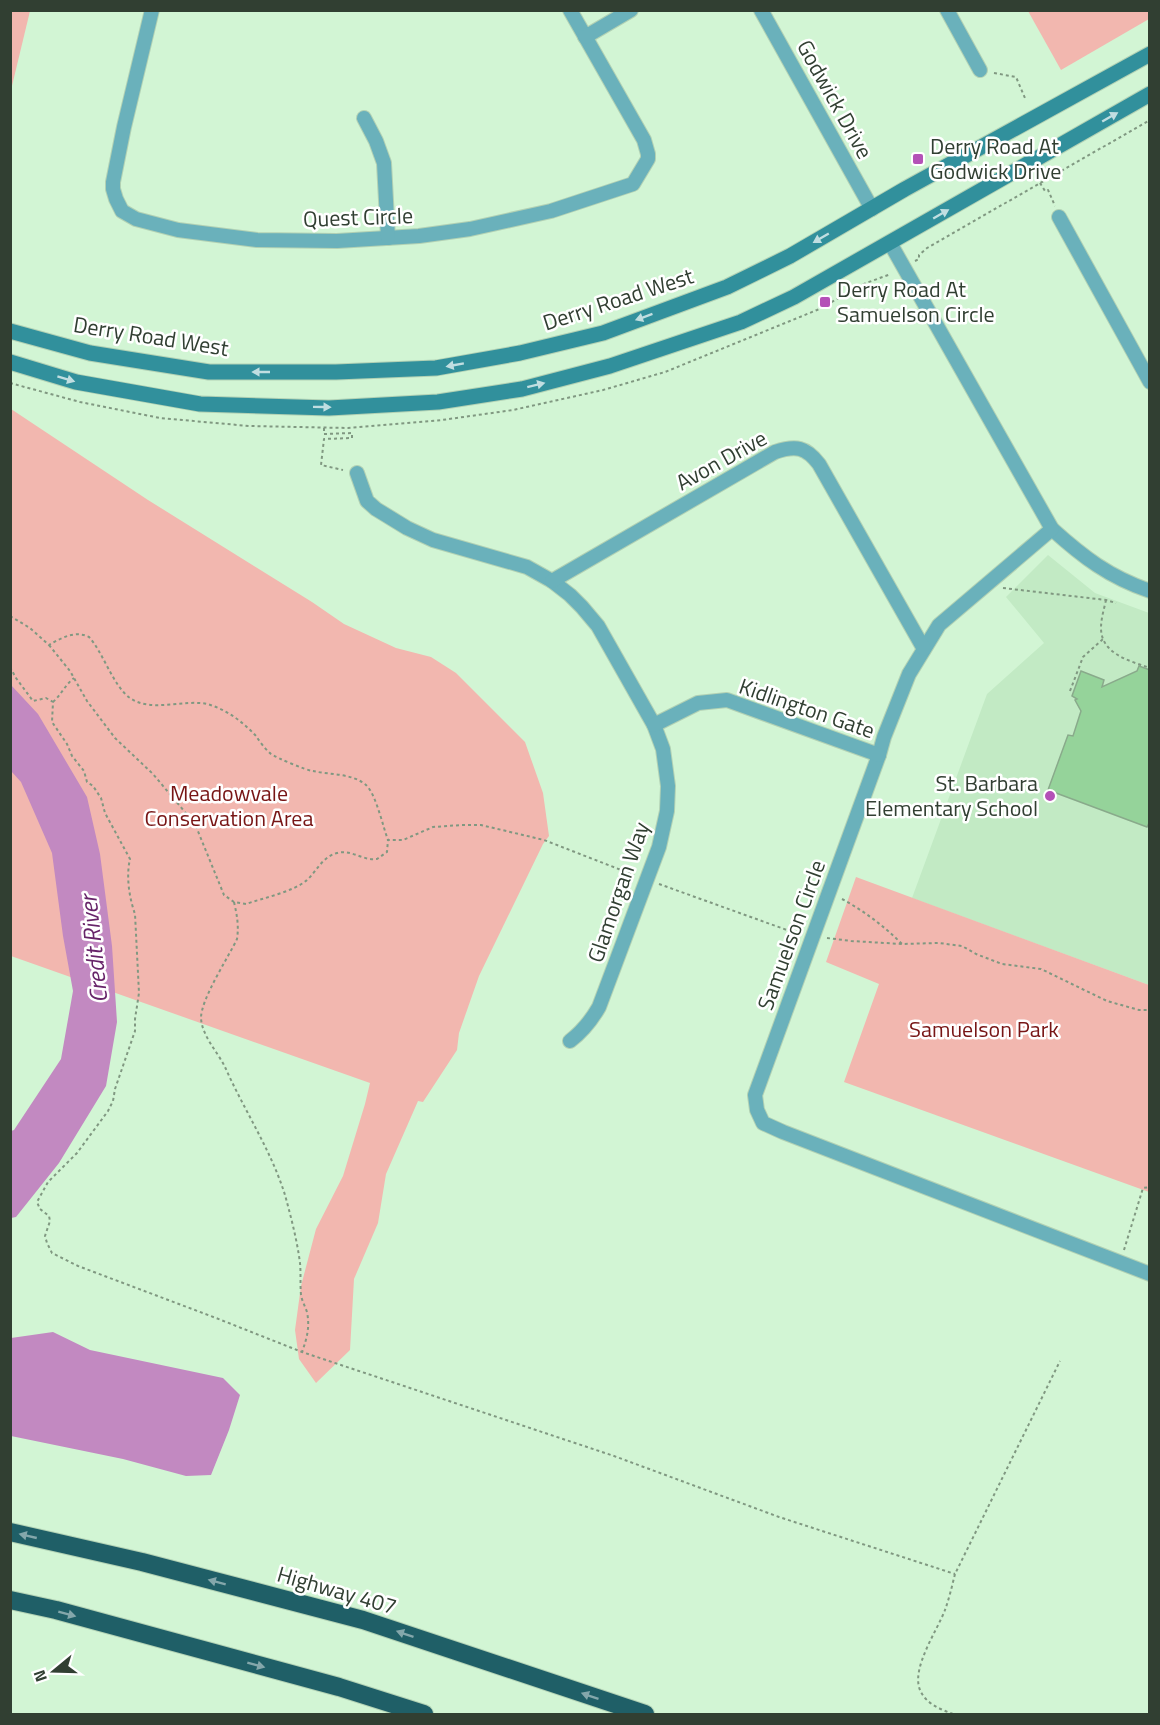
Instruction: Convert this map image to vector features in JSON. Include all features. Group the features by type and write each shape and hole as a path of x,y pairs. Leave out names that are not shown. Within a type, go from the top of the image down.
{"highway":[{"name":"Highway 407","path":"10,1532 142,1562 363,1620 645,1714"},
{"path":"10,1600 327,1684 424,1714"}],"main road":[{"name":"Derry Road West","path":"10,331 90,353 208,372 336,372 436,368 520,353 603,333 726,287 790,256 905,189 1149,54"},
{"path":"10,362 76,382 200,404 329,408 438,402 522,389 610,366 741,322 794,297 1149,94"}],"street":[{"name":"Quest Circle","path":"152,10 113,182 116,199 122,210 136,219 178,230 215,236 268,240 338,241 418,236 470,228 551,211 633,184 648,159 644,140 570,10"},
{"path":"585,37 631,10"},
{"name":"Godwick Drive","path":"761,10 872,208"},
{"path":"947,10 980,70"},
{"path":"364,118 384,163 388,237"},
{"path":"1059,217 1149,382"},
{"path":"890,243 1052,529 1101,569 1149,591"},
{"name":"Avon Drive","path":"552,581 775,452 787,448 801,448 819,464 924,649"},
{"name":"Glamorgan Way","path":"357,474 367,501 407,528 433,540 520,565 552,581 582,607 598,626 654,725 663,749 668,786 667,811 659,847 599,1007 589,1024 570,1041"},
{"name":"Samuelson Circle","path":"1052,529 939,625 909,674 884,737 755,1095 757,1110 763,1123 1149,1274"},
{"name":"Kidlington Gate","path":"654,725 699,703 727,700 879,755"}],"path":[{"path":"980,70 1016,77 1025,98"},
{"path":"915,261 927,248 1149,120"},
{"path":"1040,183 1045,191 1048,190 1059,217"},
{"path":"324,428 324,434 352,433 352,438 324,439 321,465 357,474"},
{"path":"987,584 1116,603"},
{"path":"1106,600 1101,626 1103,639 1111,652 1149,668"},
{"path":"10,616 30,628 49,645 115,738 153,774 195,824 221,890 234,903 246,904 295,887 307,880 329,856 338,852 348,852 366,859 377,859 387,852 388,840 377,806 367,786 353,778 310,771 271,754 251,731 230,714 216,707 203,703 147,704 130,698 117,683 92,641 84,635 75,634 58,639 49,645"},
{"path":"1070,691 1083,657 1103,639"},
{"path":"10,667 33,701 46,698 53,702"},
{"path":"74,678 53,702 52,722 72,756 84,771 87,782 93,786 101,798 105,813 130,859 127,870 131,903 135,914 139,993 135,1031 113,1101 77,1153 48,1182 37,1202 40,1209 49,1216 50,1221 45,1236 52,1253 78,1266 302,1352 614,1456 779,1517 955,1574"},
{"path":"388,840 403,840 433,827 482,825 544,840 639,876"},
{"path":"656,883 802,936"},
{"path":"828,894 860,909 902,944"},
{"path":"234,903 237,915 237,939 207,997 201,1011 201,1022 264,1143 285,1195 299,1261 301,1296 309,1326 302,1352"},
{"path":"821,937 851,941 902,944 939,943 962,946 1002,964 1041,969 1107,1001 1139,1010 1149,1010"},
{"path":"1120,1263 1143,1188 1149,1187"},
{"path":"953,1714 936,1708 926,1700 919,1689 921,1664 945,1609 955,1574 1060,1361"}],"shaded area":[{"name":"St. Barbara Elementary School","path":"1048,555 1095,593 1149,613 1149,985 912,898 987,694 1044,643 1006,597"}],"green space":[{"path":"10,11 30,11 11,90"},
{"path":"1028,11 1149,11 1149,19 1061,70"},
{"name":"Meadowvale Conservation Area","path":"11,409 148,500 344,624 396,648 431,657 456,673 525,742 543,793 549,836 479,976 459,1033 457,1050 423,1102 418,1101 386,1174 378,1223 354,1279 350,1350 316,1383 299,1359 295,1330 301,1286 316,1229 343,1176 370,1083 11,956"},
{"name":"Samuelson Park","path":"856,877 1149,985 1149,1192 844,1082 879,984 826,962"}],"water":[{"name":"Credit River","path":"11,685 38,714 87,797 100,854 112,946 117,1022 106,1086 59,1163 16,1217 11,1218 11,1131 14,1130 61,1059 73,991 52,853 21,782 11,771"},
{"path":"53,1332 90,1350 223,1378 240,1395 211,1475 186,1476 123,1459 11,1436 11,1338"}],"building":[{"path":"1139,666 1150,670 1150,821 1147,827 1048,790 1068,735 1073,736 1081,711 1075,700 1077,699 1072,696 1081,671 1104,680 1102,687 1137,671"}],"place":[{"name":"Derry Road At Godwick Drive","path":"918,159"},
{"name":"Derry Road At Samuelson Circle","path":"825,302"},
{"name":"St. Barbara Elementary School","path":"1050,796"}]}
